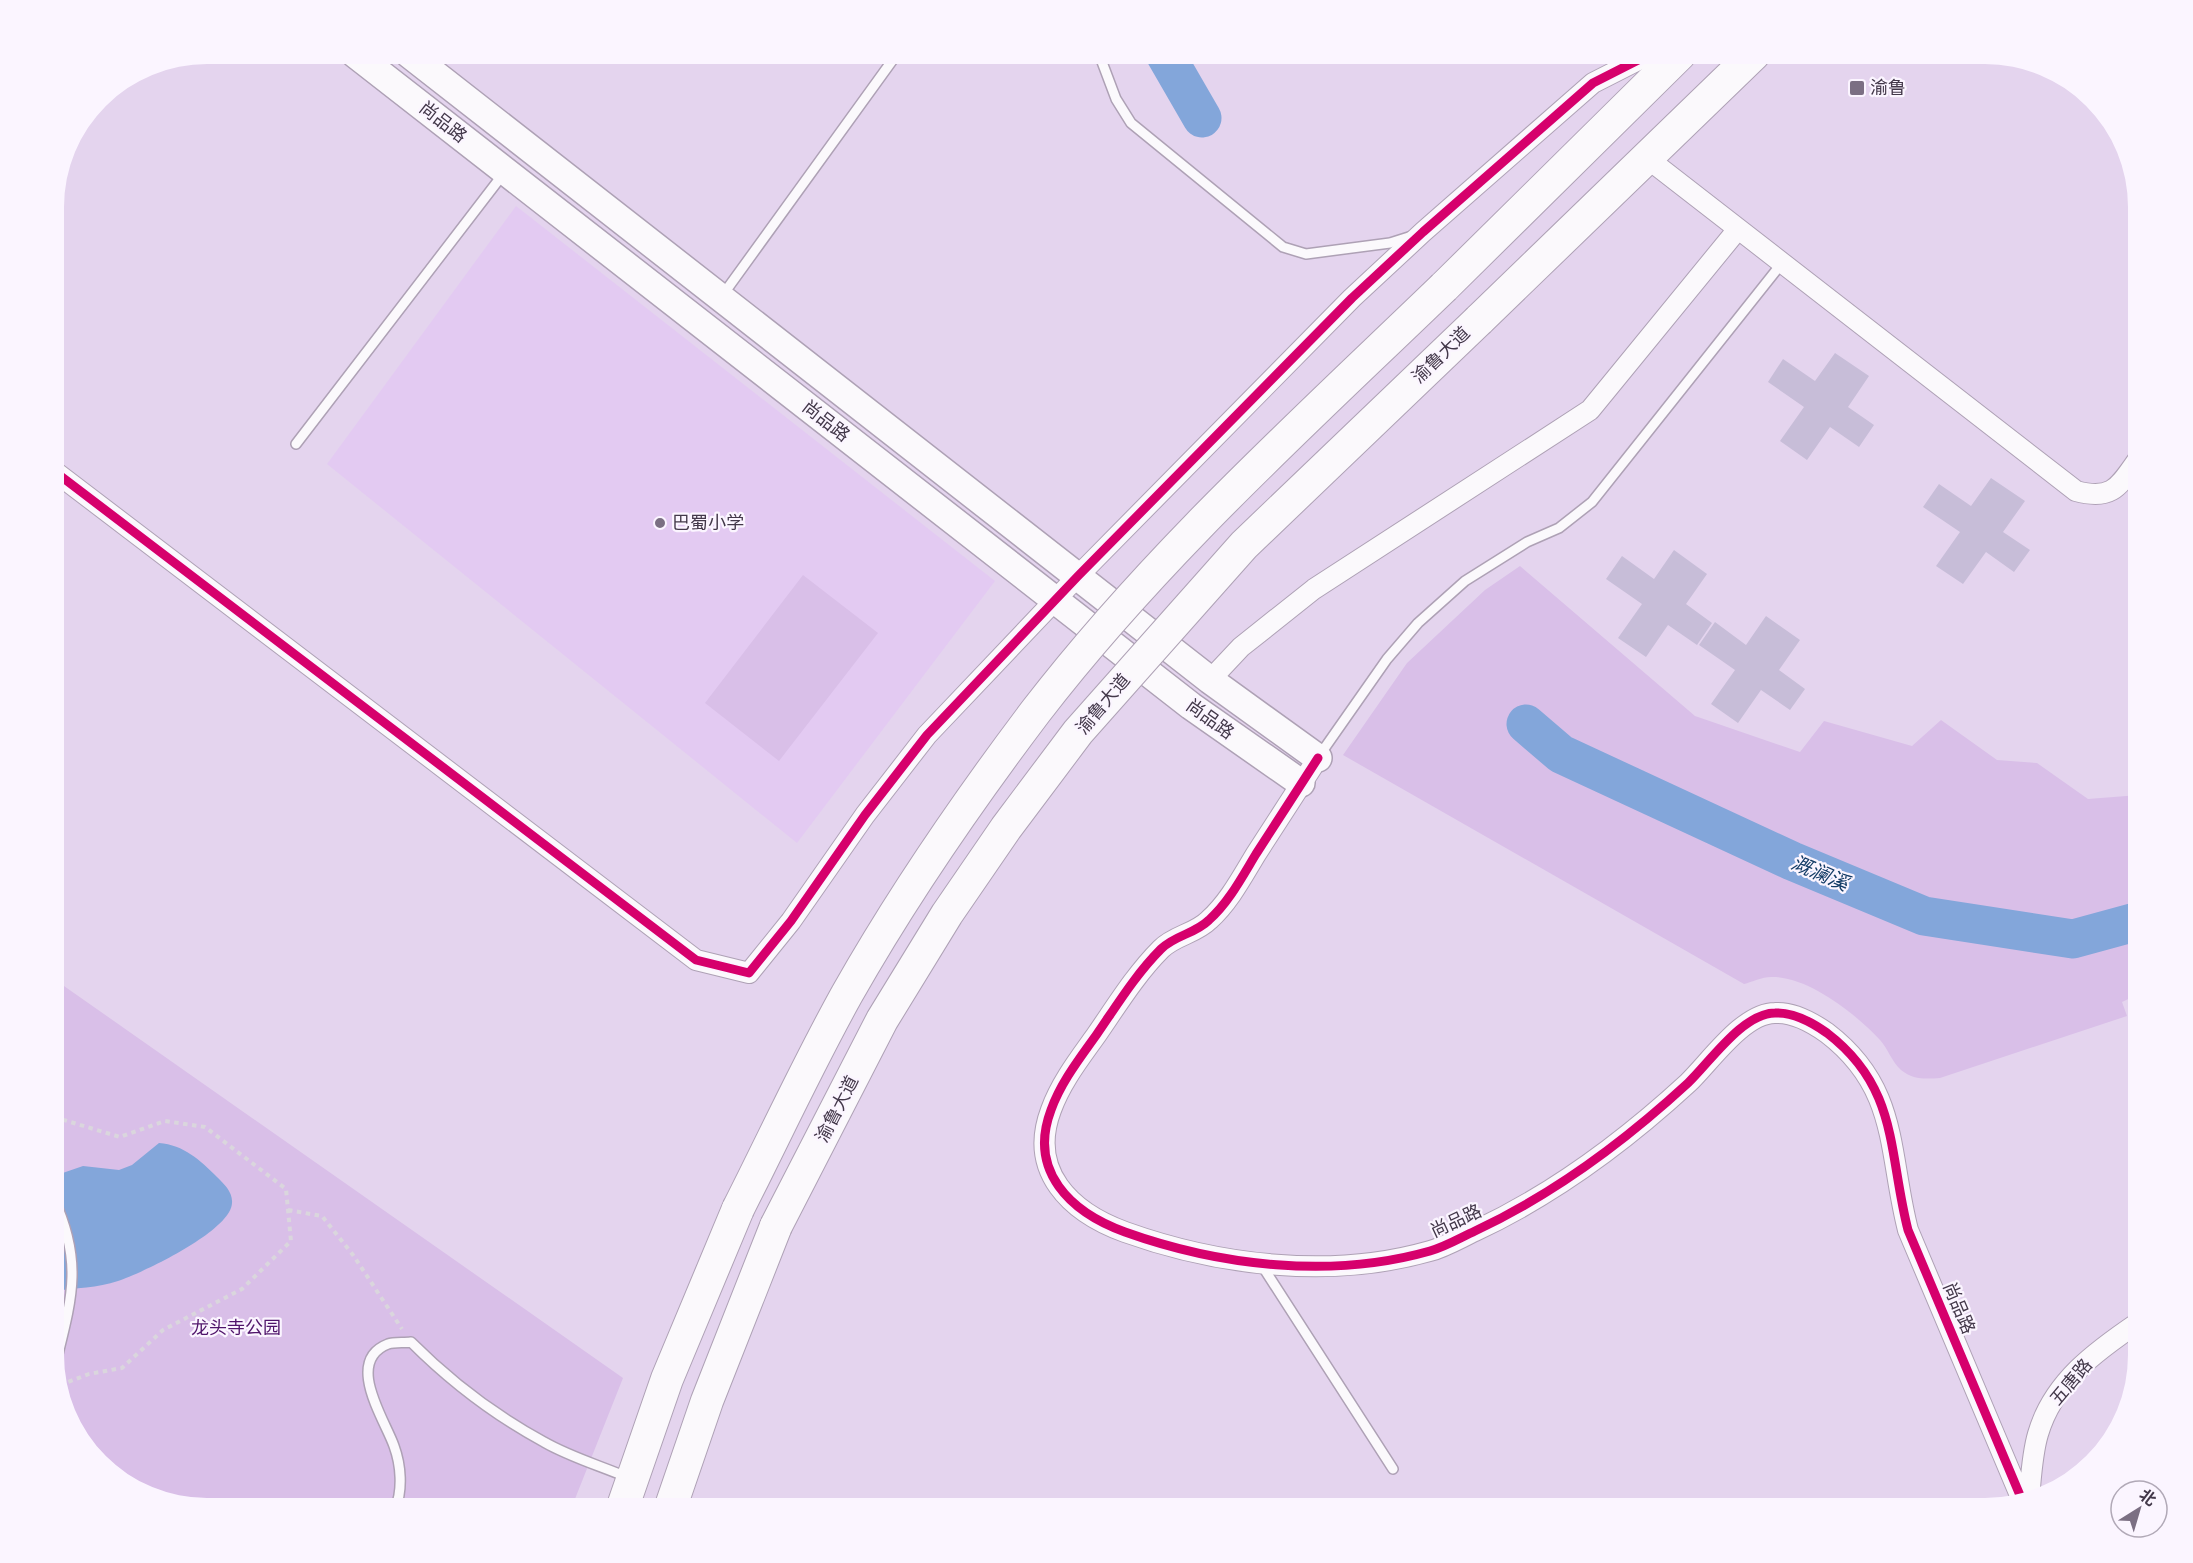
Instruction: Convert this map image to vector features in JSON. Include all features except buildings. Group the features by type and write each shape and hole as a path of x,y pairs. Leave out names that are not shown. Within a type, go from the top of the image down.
{"highway":[{"path":"626,1498 667,1379 738,1209 847,995 907,894 1037,710 1112,619 1211,512 1669,65"},
{"name":"渝鲁大道","path":"676,1498 743,1304 777,1226 882,1020 941,923 1006,828 1078,732 1244,545 1743,65"}],"main road":[{"name":"尚品路","path":"369,65 1191,706 1301,783"},
{"name":"尚品路","path":"423,65 1210,680 1318,758"}],"street":[{"path":"65,479 696,960 748,973 791,921 865,815 927,735 1078,576 1352,298 1423,232 1593,83 1628,65"},
{"path":"1647,158 2076,490 2096,496 2113,490 2128,472"},
{"path":"1210,680 1242,647 1314,589 1590,410 1738,229"},
{"name":"尚品路","path":"1318,758 1233,892 1207,923 1176,937 1162,948 1129,988 1071,1071 1051,1108 1042,1139 1048,1168 1063,1194 1085,1212 1124,1232 1212,1255 1292,1267 1369,1262 1433,1251 1519,1211 1639,1127 1691,1080 1737,1032 1755,1018 1772,1012 1794,1015 1821,1029 1848,1050 1865,1071 1884,1107 1894,1148 1899,1193 1908,1230 2020,1494"},
{"name":"五唐路","path":"2030,1491 2038,1434 2051,1401 2073,1373 2101,1348 2128,1330"}],"lane":[{"path":"720,298 889,65"},
{"path":"1103,65 1116,99 1131,123 1283,247 1306,254 1390,243 1423,232"},
{"path":"296,444 506,172"},
{"path":"1318,758 1387,659 1418,623 1465,581 1527,542 1559,528 1592,502 1782,263"},
{"path":"65,1223 74,1264 65,1322"},
{"path":"1260,1262 1393,1469"},
{"path":"397,1498 400,1473 394,1447 369,1390 368,1369 375,1353 388,1344 411,1342 433,1364 544,1443 632,1478"}],"path":[{"path":"65,1120 120,1137 165,1121 206,1127 286,1189 291,1241 242,1289 163,1330 122,1368 89,1374 67,1382"},
{"path":"288,1210 322,1216 353,1255 411,1342"}],"shaded area":[{"name":"巴蜀小学","path":"516,206 995,581 797,843 327,464"}],"green space":[{"path":"1520,566 1695,716 1800,752 1824,721 1912,746 1941,720 1997,760 2037,763 2088,799 2128,796 2128,999 2122,1002 2127,1016 1940,1078 1915,1077 1898,1067 1880,1040 1845,1008 1830,998 1785,978 1771,977 1744,984 1343,755 1407,663 1485,590"},
{"path":"803,575 878,633 779,761 705,703"},
{"name":"龙头寺公园","path":"65,987 623,1378 575,1498 199,1498 180,1496 153,1488 121,1469 100,1450 79,1419 69,1392 66,1374"}],"water":[{"path":"159,1143 184,1150 204,1165 230,1192 232,1203 228,1214 217,1226 184,1250 130,1276 103,1285 65,1290 65,1172 83,1166 119,1170 132,1165"}],"waterway":[{"name":"溉澜溪","path":"1171,65 1202,118"},
{"name":"溉澜溪","path":"1526,724 1561,754 1792,861 1924,916 2073,939 2128,924"}],"cycle path":[{"path":"65,479 696,960 749,973 791,921 865,815 927,735 1078,576 1352,298 1423,232 1593,83 1628,65"},
{"path":"1318,758 1223,905 1203,925 1161,949 1127,990 1065,1080 1051,1110 1045,1132 1045,1152 1050,1170 1071,1201 1105,1224 1125,1232 1161,1244 1237,1260 1276,1265 1354,1265 1393,1260 1430,1251 1504,1217 1587,1165 1664,1105 1728,1040 1751,1021 1763,1015 1775,1013 1796,1016 1827,1033 1850,1054 1867,1076 1879,1099 1893,1148 1908,1230 2020,1494"}],"place":[{"name":"渝鲁","path":"1857,88"},
{"name":"巴蜀小学","path":"660,523"}]}
